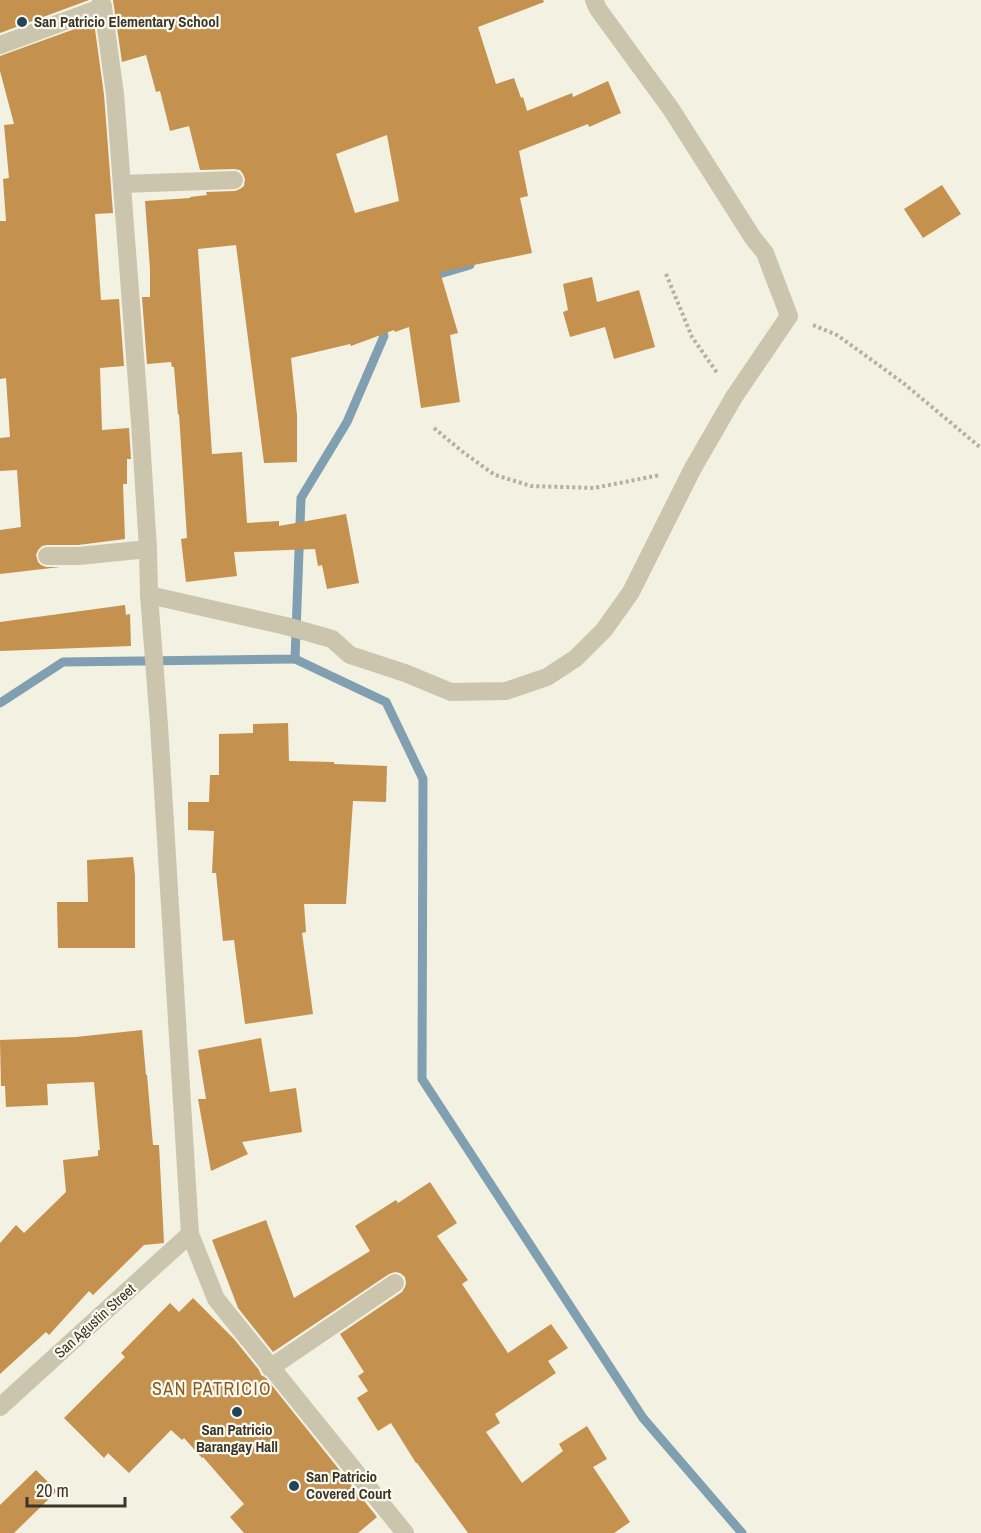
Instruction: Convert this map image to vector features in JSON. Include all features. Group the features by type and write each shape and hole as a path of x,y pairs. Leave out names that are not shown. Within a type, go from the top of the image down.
{"street":[{"path":"149,603 286,626 332,639 350,655 405,673 451,692 506,691 547,677 576,658 604,630 631,592 693,468 734,397 789,316 765,253 753,238 671,109 598,9 594,0"},
{"path":"0,45 102,4 115,94 140,422 149,603 159,725 190,1234 216,1299 405,1533"},
{"path":"122,184 234,180"},
{"path":"47,556 80,556 147,549"},
{"name":"San Agustin Street","path":"0,1407 190,1234"},
{"path":"270,1368 395,1283"}],"path":[{"path":"666,274 692,337 734,397"},
{"path":"789,316 837,335 902,382 981,448"},
{"path":"434,428 495,475 531,486 594,488 693,468"}],"building":[{"name":"San Patricio Elementary School","path":"0,0 89,0 0,33"},
{"path":"113,0 543,0 544,2 478,27 496,84 514,78 527,111 572,93 573,97 608,81 621,113 589,127 588,124 519,151 528,196 520,198 532,253 440,272 458,333 450,335 460,402 421,408 409,327 395,332 394,330 351,346 350,344 291,358 297,415 297,462 264,463 236,245 198,249 212,454 242,452 247,523 279,521 279,526 346,514 359,583 327,589 322,565 318,566 315,549 234,552 237,576 186,582 181,539 187,538 174,367 171,362 147,364 142,297 150,297 145,201 190,198 207,195 206,192 235,191 244,186 245,179 240,170 200,170 189,126 170,131 160,91 156,92 146,55 122,62","holes":["387,135 399,201 355,213 336,154"]},
{"path":"94,22 104,95 113,213 95,214 101,300 119,299 124,366 100,368 102,430 129,428 131,459 127,459 127,484 123,484 125,539 78,545 42,546 36,555 38,562 46,567 60,567 0,574 0,530 21,527 17,470 0,471 0,438 10,437 6,378 0,379 0,221 6,221 3,179 9,178 4,125 14,124 0,71 0,56"},
{"path":"942,185 961,214 923,238 904,209"},
{"path":"592,277 597,302 639,290 655,347 614,359 605,327 570,337 563,312 568,310 563,284"},
{"path":"125,605 126,615 130,614 131,646 0,651 0,622"},
{"path":"288,723 289,761 387,766 386,802 353,801 346,904 304,904 306,932 302,933 313,1014 245,1024 234,940 223,941 216,873 212,873 214,831 188,830 188,802 209,802 210,775 219,775 219,734 253,733 253,724"},
{"path":"133,857 135,948 58,948 57,902 88,902 87,860"},
{"path":"142,1030 153,1145 159,1145 164,1243 144,1245 93,1295 89,1291 49,1335 46,1332 0,1374 0,1243 16,1225 24,1233 66,1192 63,1160 98,1156 98,1150 100,1150 94,1082 47,1084 48,1105 6,1107 5,1086 1,1086 0,1040 76,1037"},
{"path":"261,1038 270,1092 296,1088 302,1132 242,1142 248,1154 211,1171 198,1099 206,1099 198,1050"},
{"path":"430,1182 457,1223 437,1236 468,1280 462,1284 508,1353 551,1324 568,1348 548,1361 556,1373 495,1414 500,1423 486,1432 522,1483 563,1451 559,1444 587,1426 607,1459 593,1467 630,1522 614,1533 468,1533 416,1463 391,1423 378,1431 357,1398 368,1391 358,1376 364,1372 340,1334 402,1292 406,1283 405,1277 400,1273 389,1274 273,1352 238,1308 212,1240 266,1220 294,1298 370,1251 355,1226 396,1200 398,1203"},
{"path":"193,1298 234,1339 377,1517 358,1533 244,1533 230,1517 244,1504 184,1438 182,1440 171,1430 129,1473 108,1453 104,1458 64,1418 125,1357 121,1353 170,1303 179,1312"},
{"path":"36,1470 57,1491 14,1533 0,1533 0,1505"}],"waterway":[{"path":"429,277 470,265"},
{"path":"0,703 63,662 295,659 301,498 347,422 384,336 380,323"},
{"path":"295,659 386,702 423,779 422,1079 643,1418 742,1533"}],"place":[{"name":"San Patricio Elementary School","path":"22,22"},
{"name":"San Patricio Barangay Hall","path":"237,1412"},
{"name":"San Patricio Covered Court","path":"294,1486"}],"district":[{"name":"SAN PATRICIO","path":"212,1389"}]}
